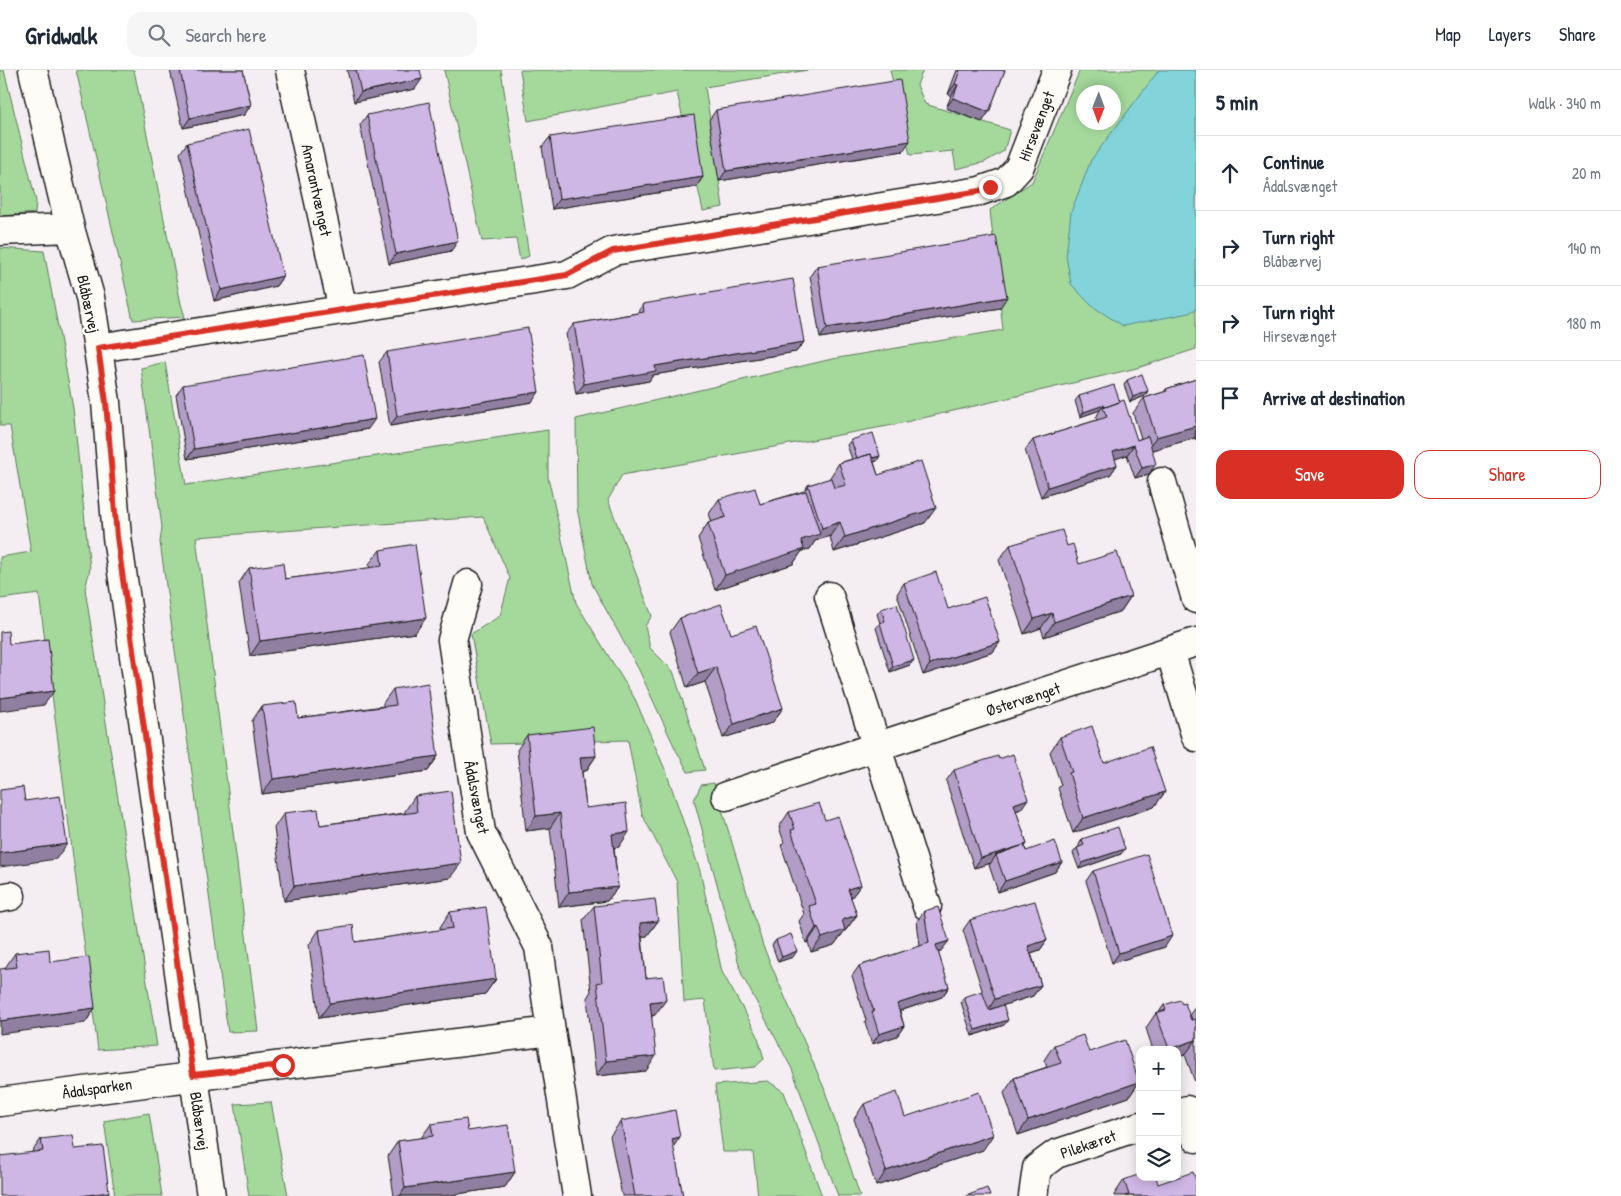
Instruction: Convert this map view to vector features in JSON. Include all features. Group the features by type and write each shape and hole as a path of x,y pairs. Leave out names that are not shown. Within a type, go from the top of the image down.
{"street":[{"name":"Blåbærvej","path":"33,70 70,228 90,297 106,402 117,537 211,1196"},
{"name":"Amarantvænget","path":"290,70 343,310"},
{"name":"Hirsevænget","path":"98,348 567,275 613,251 980,191 1006,182 1019,168 1057,70"},
{"path":"0,231 70,228"},
{"path":"1162,482 1196,599"},
{"name":"Ådalsvænget","path":"468,584 452,640 480,832 539,947 577,1196"},
{"path":"829,596 927,906"},
{"name":"Østervænget","path":"726,796 1196,642"},
{"path":"1170,651 1196,737"},
{"path":"193,1075 551,1031"},
{"name":"Ådalsparken","path":"0,1102 193,1075"},
{"path":"1181,1112 1186,1110 1196,1138"},
{"name":"Pilekæret","path":"1033,1196 1037,1168 1056,1154 1136,1127"}],"green space":[{"path":"0,70 4,70 36,201 35,213 0,216"},
{"path":"76,70 134,70 185,317 133,320"},
{"path":"444,70 501,70 529,256 520,260 516,239 482,241"},
{"path":"520,70 808,70 705,87 723,207 703,211 677,92 528,121"},
{"path":"890,70 923,70 917,85 925,104 1010,130 1004,151 985,162 956,169 953,151 910,155"},
{"path":"1080,70 1196,70 1196,349 1137,368 893,425 622,475 608,500 652,616 645,626 650,648 673,671 705,770 688,772 639,670 592,584 577,508 576,419 832,359 1003,330 990,210 1032,182"},
{"path":"0,248 44,251 73,408 90,569 85,589 157,1046 98,1050 39,594 0,599 0,557 31,552 10,426 0,426"},
{"path":"165,362 186,485 548,430 548,477 576,603 635,699 667,774 700,871 722,972 757,1034 764,1059 755,1067 714,1071 705,1000 684,1002 677,882 642,814 628,740 491,744 471,634 500,616 510,578 483,517 196,537 258,1031 228,1032 160,542 162,527 141,368"},
{"path":"714,783 763,946 824,1088 860,1196 838,1196 792,1069 742,975 694,800 701,785"},
{"path":"768,1081 784,1092 822,1196 758,1196 753,1152 723,1152 715,1085"},
{"path":"271,1102 288,1196 249,1196 235,1104"},
{"path":"149,1113 162,1196 115,1196 104,1121"}],"water":[{"path":"1159,70 1196,70 1196,309 1189,313 1123,326 1092,306 1071,284 1066,256 1071,212 1091,160 1114,130 1121,130 1121,120"}],"building":[{"path":"180,70 243,70 251,105 190,118"},
{"path":"356,70 420,70 422,79 361,92"},
{"path":"960,70 1005,70 989,112 953,98 958,85 955,84"},
{"path":"900,80 910,141 726,171 716,110"},
{"path":"429,102 458,241 396,254 367,115"},
{"path":"694,115 703,177 559,199 550,137"},
{"path":"249,129 283,276 221,290 187,143"},
{"path":"996,236 1007,297 827,328 817,266"},
{"path":"793,279 804,342 655,366 656,371 584,384 574,324 644,312 643,304"},
{"path":"528,328 539,392 397,416 387,352"},
{"path":"364,355 375,419 194,449 183,385"},
{"path":"1142,374 1148,391 1133,397 1127,380"},
{"path":"1196,379 1196,426 1156,437 1144,398"},
{"path":"1114,385 1120,402 1084,412 1079,396"},
{"path":"1124,400 1137,440 1148,436 1156,464 1142,468 1134,445 1113,452 1117,465 1048,487 1033,440 1107,417 1103,408"},
{"path":"873,433 880,456 872,458 871,454 857,458 851,440"},
{"path":"871,454 878,475 921,461 936,508 845,537 840,522 822,528 808,485 831,478 834,488 846,485 839,463"},
{"path":"755,488 760,504 806,491 820,534 801,540 804,549 725,575 708,523 726,517 719,499"},
{"path":"1062,530 1067,546 1073,544 1079,564 1117,552 1131,596 1054,622 1052,613 1034,619 1010,545"},
{"path":"415,544 426,618 260,641 249,568 283,563 285,579 382,566 380,550"},
{"path":"936,572 948,609 985,597 1000,642 930,664 904,583"},
{"path":"721,604 731,634 756,626 783,708 734,724 716,667 698,673 680,618"},
{"path":"897,604 914,660 893,666 880,623 885,621 881,609"},
{"path":"8,631 9,644 48,639 54,691 0,698 0,632"},
{"path":"428,683 438,756 273,779 262,706 296,702 298,718 396,705 393,689"},
{"path":"1092,726 1104,763 1150,747 1165,792 1083,818 1069,773 1072,772 1060,737"},
{"path":"593,727 596,756 580,757 586,808 626,803 629,832 612,834 618,887 569,892 560,813 536,816 527,735"},
{"path":"1013,754 1028,799 1014,804 1027,844 981,858 954,770 998,756 999,759"},
{"path":"23,787 25,801 60,796 67,844 0,853 0,790"},
{"path":"451,791 461,863 294,886 284,813 318,809 320,825 417,812 415,796"},
{"path":"819,803 825,820 838,816 861,885 848,889 857,915 842,920 845,930 822,938 818,927 816,928 809,906 816,904 791,830 795,829 789,812"},
{"path":"1118,827 1125,849 1082,863 1077,848 1084,845 1082,839"},
{"path":"1055,841 1062,862 1005,881 996,855 1024,845 1026,851"},
{"path":"1147,854 1172,936 1119,953 1093,871"},
{"path":"655,899 658,921 640,923 646,978 663,976 666,1000 650,1002 656,1056 606,1061 597,983 602,982 594,906"},
{"path":"1035,901 1047,940 1028,946 1041,985 995,999 970,920"},
{"path":"486,907 496,979 330,1003 319,930 353,925 355,942 453,928 450,912"},
{"path":"938,907 949,941 936,945 949,987 897,1004 904,1026 879,1034 859,966 929,943 924,911"},
{"path":"791,934 797,951 782,957 776,940"},
{"path":"49,949 50,962 89,957 95,1008 0,1021 0,969 17,967 15,953"},
{"path":"982,991 989,1010 1003,1005 1008,1020 975,1030 964,997"},
{"path":"1180,1000 1182,1004 1185,1003 1191,1020 1196,1019 1196,1040 1178,1046 1168,1046 1156,1013 1166,1010 1164,1005"},
{"path":"1083,1035 1089,1052 1125,1040 1136,1073 1136,1083 1028,1120 1014,1078 1061,1063 1054,1045"},
{"path":"897,1092 905,1117 979,1092 993,1135 886,1171 864,1104"},
{"path":"675,1110 680,1137 672,1139 683,1196 635,1196 621,1121"},
{"path":"466,1119 468,1131 508,1125 515,1172 405,1188 398,1141 433,1136 431,1124"},
{"path":"73,1135 75,1149 103,1146 109,1192 81,1196 0,1196 0,1156 43,1151 41,1139"},
{"path":"1193,1172 1196,1180 1196,1196 1125,1196 1129,1195 1124,1180 1136,1176 1136,1181 1157,1181 1158,1184 1167,1181 1181,1181 1181,1176"},
{"path":"987,1188 990,1196 966,1196"}],"route":[{"path":"283,1065 193,1075 117,537 106,402 98,348 567,275 613,251 980,191 990,187"}]}
